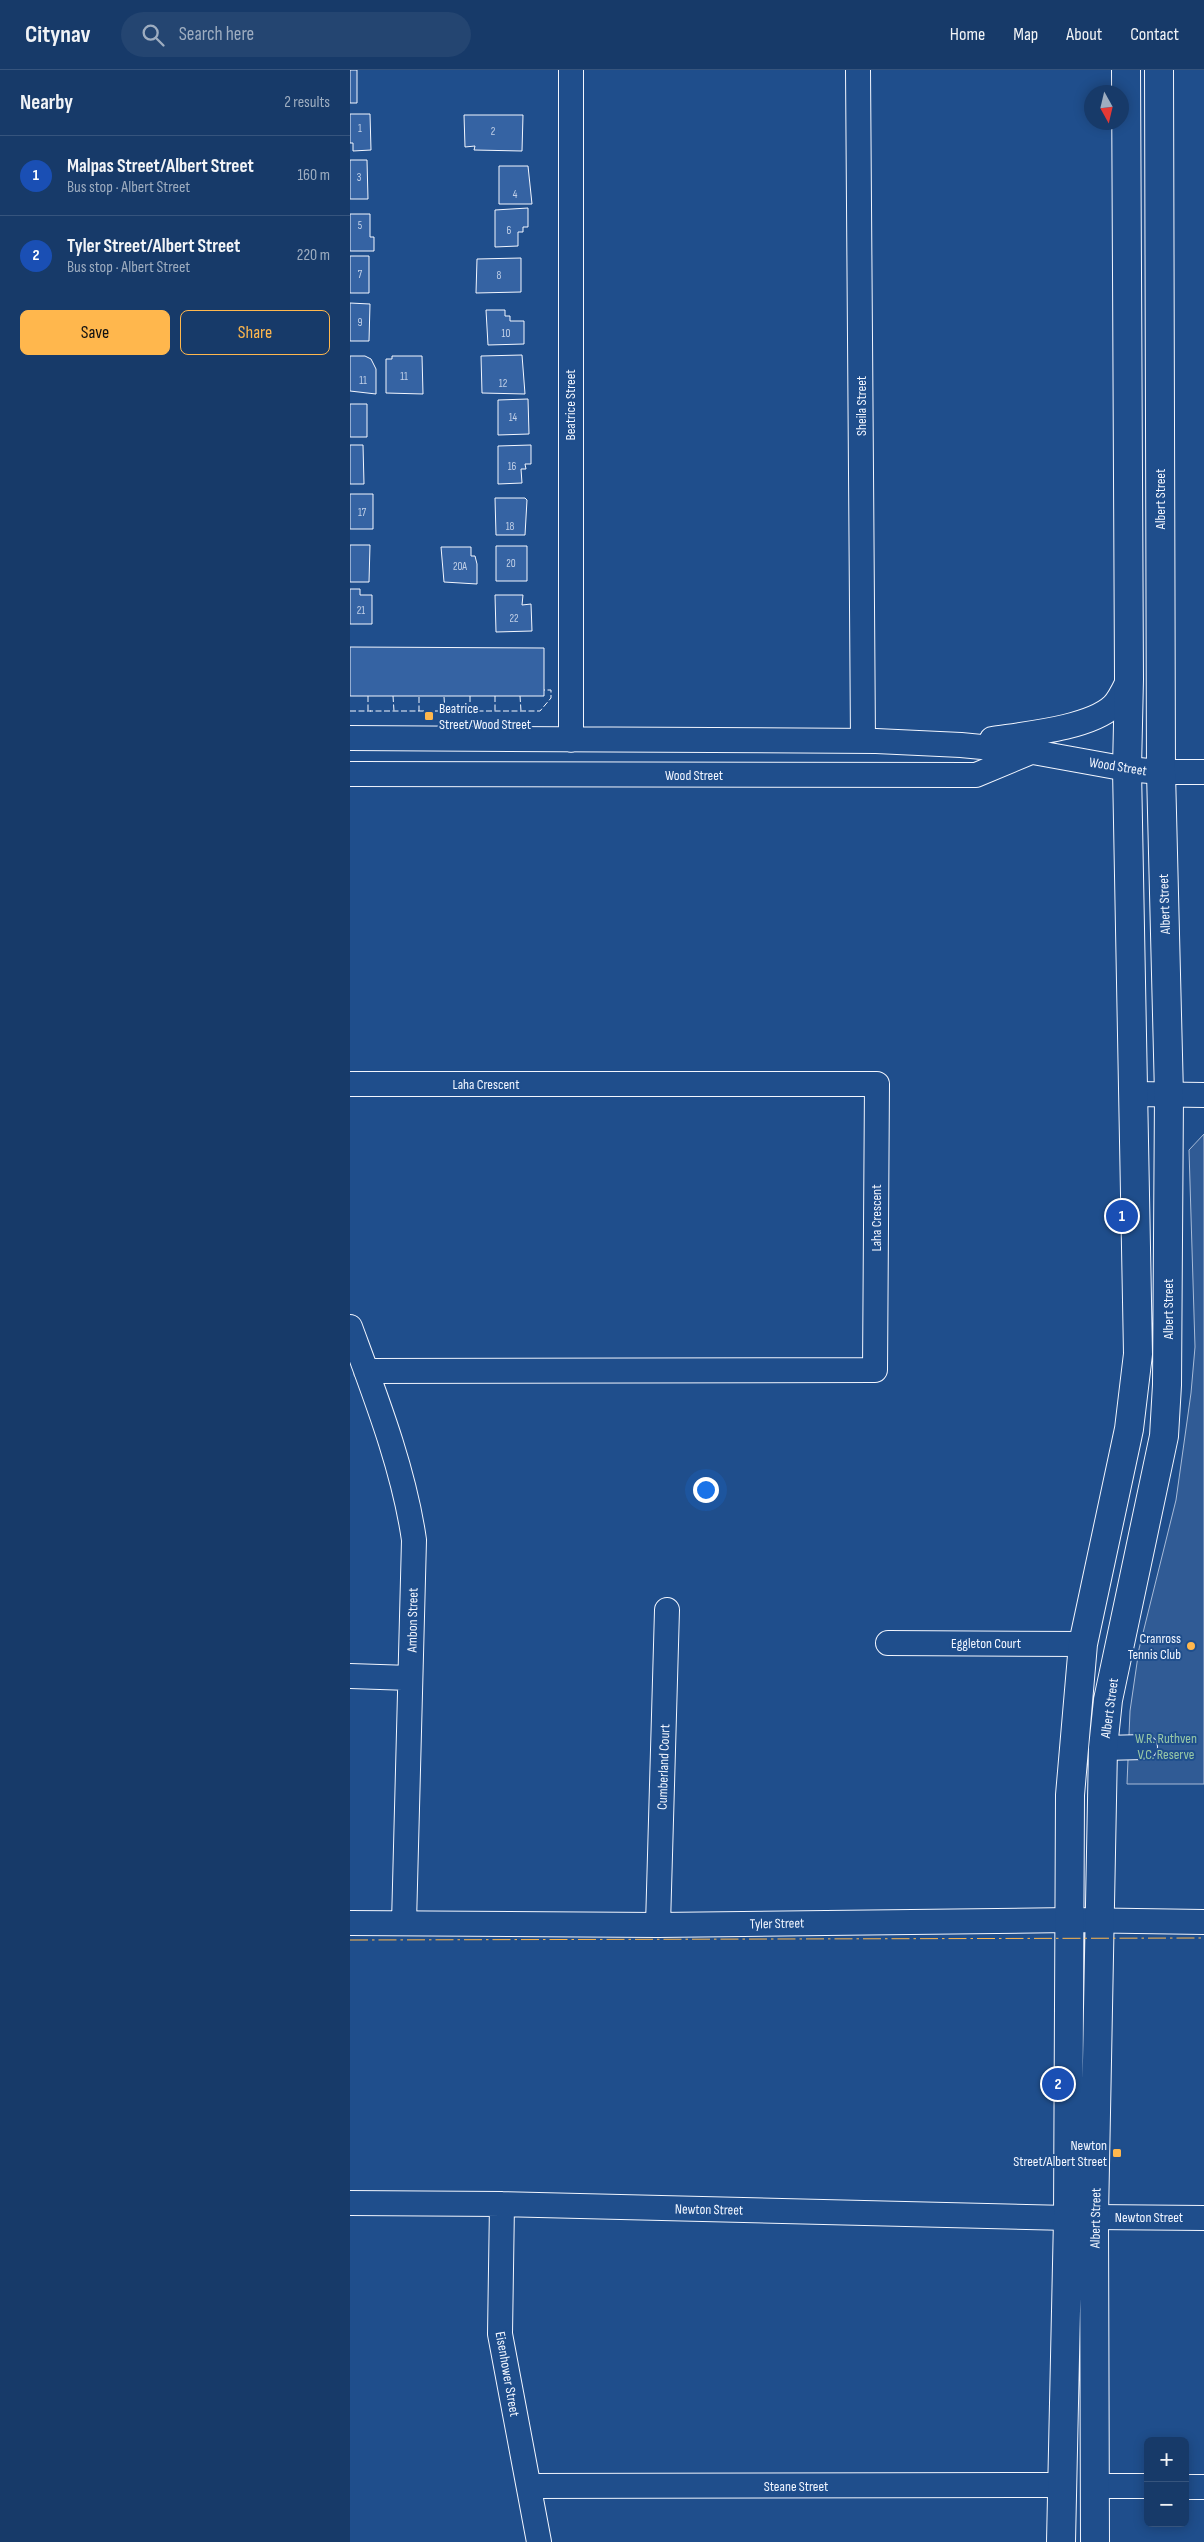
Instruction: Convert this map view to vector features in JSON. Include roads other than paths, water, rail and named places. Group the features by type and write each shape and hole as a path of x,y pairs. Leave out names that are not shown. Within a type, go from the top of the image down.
{"highway":[{"name":"Albert Street","path":"1061,2542 1068,2218 1070,1795 1083,1644 1129,1428 1138,1354 1127,769 1129,679 1126,70"},
{"name":"Albert Street","path":"1095,2542 1094,2217 1102,1922 1103,1748 1108,1700 1164,1436 1167,1386 1170,1095 1161,772 1159,70"},
{"path":"1127,331 1159,331"},
{"path":"1129,1428 1164,1436"}],"street":[{"name":"Beatrice Street","path":"571,70 571,740"},
{"name":"Sheila Street","path":"858,70 863,741"},
{"path":"961,745 1052,729 1101,716 1115,704 1129,679"},
{"name":"Wood Street","path":"350,738 863,741 961,745 1033,752 1127,769 1161,772 1204,772"},
{"name":"Wood Street","path":"350,774 976,775 1033,752"},
{"name":"Laha Crescent","path":"350,1084 877,1084 876,1370 366,1371"},
{"path":"1132,1094 1204,1095"},
{"name":"Ambon Street","path":"350,1327 407,1500 414,1540 404,1923"},
{"name":"Cumberland Court","path":"658,1925 668,1610"},
{"name":"Eggleton Court","path":"888,1643 1083,1644"},
{"path":"350,1676 410,1678"},
{"path":"1103,1748 1145,1747"},
{"name":"Tyler Street","path":"350,1923 658,1925 1070,1920 1102,1922 1204,1922"},
{"name":"Newton Street","path":"350,2203 502,2204 1068,2218"},
{"name":"Eisenhower Street","path":"502,2204 500,2334 539,2542"},
{"name":"Newton Street","path":"1094,2217 1204,2218"},
{"name":"Steane Street","path":"529,2486 1063,2485"},
{"path":"1096,2486 1144,2486"},
{"path":"1189,2487 1204,2487"}],"place":[{"name":"Beatrice Street/Wood Street","path":"429,716"},
{"name":"Malpas Street/Albert Street","path":"1122,1216"},
{"name":"Cranross Tennis Club","path":"1191,1646"},
{"name":"Tyler Street/Albert Street","path":"1058,2084"},
{"name":"Newton Street/Albert Street","path":"1117,2153"}],"park label":[{"name":"W.R. Ruthven V.C. Reserve","path":"1166,1746"}]}
